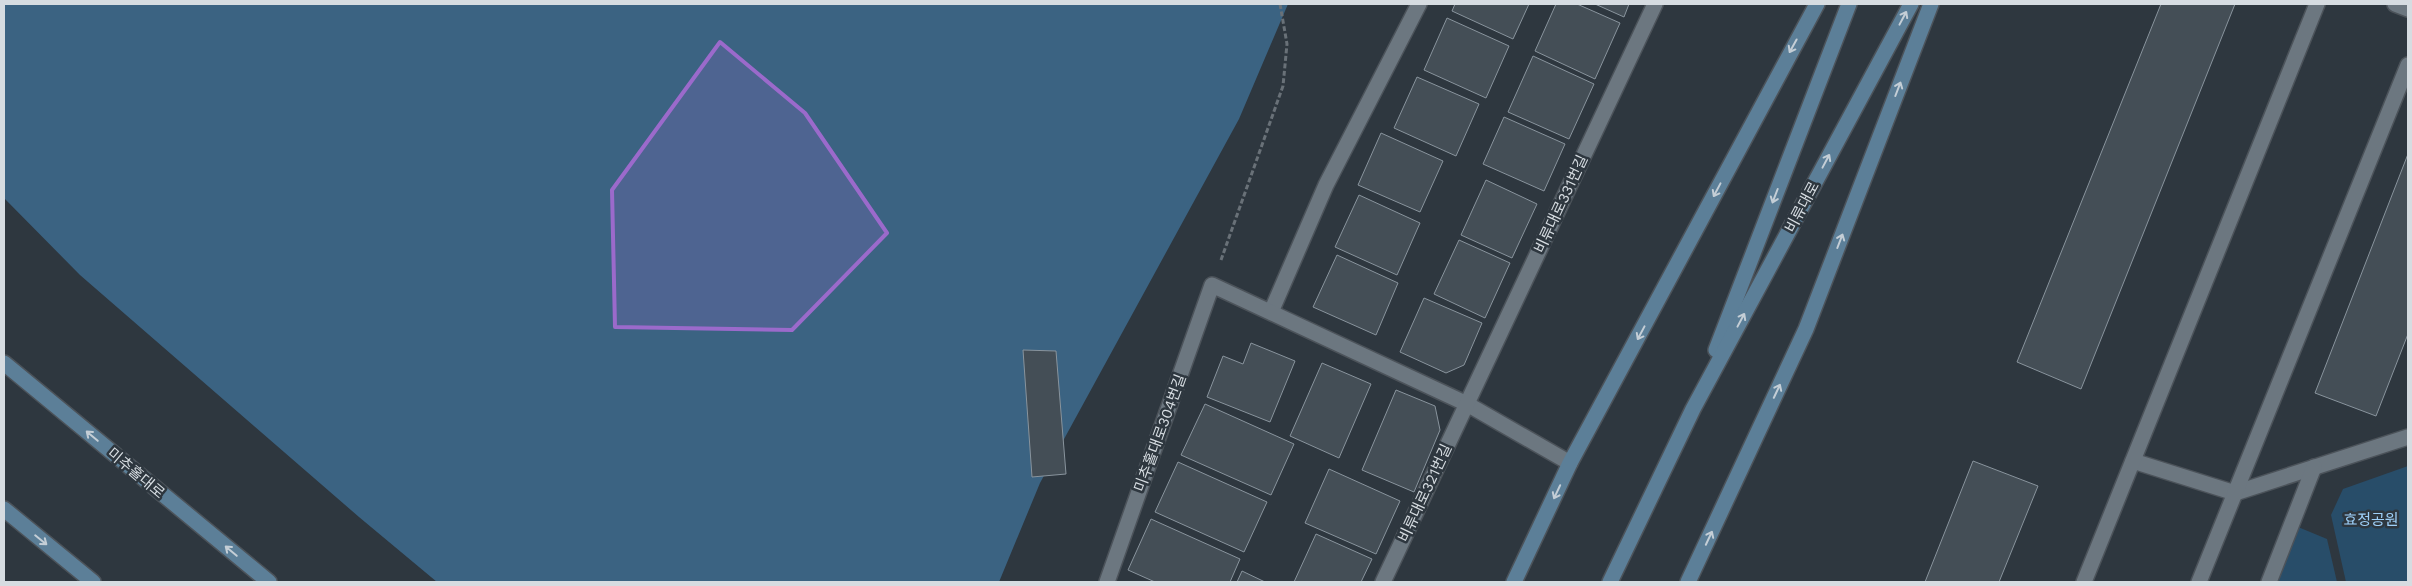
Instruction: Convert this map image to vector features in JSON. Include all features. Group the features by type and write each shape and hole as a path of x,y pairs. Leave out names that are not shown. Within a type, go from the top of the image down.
{"main road":[{"path":"1514,582 1570,463 1817,4"},
{"name":"비류대로","path":"1693,409 1849,4"},
{"name":"비류대로","path":"1610,582 1693,409 1911,4"},
{"path":"1688,582 1806,329 1931,4"},
{"name":"미추홀대로","path":"4,363 269,582"},
{"path":"4,509 93,582"}],"lane":[{"path":"1271,312 1326,185 1418,4"},
{"name":"비류대로331번길","path":"1467,404 1655,4"},
{"path":"2084,582 2317,4"},
{"path":"2395,4 2408,9"},
{"path":"2199,582 2408,65"},
{"path":"1212,284 1467,404 1570,463"},
{"name":"미추홀대로304번길","path":"1107,582 1212,284"},
{"name":"비류대로321번길","path":"1383,582 1467,404"},
{"path":"2133,461 2235,493 2408,437"},
{"path":"2269,582 2314,467"}],"path":[{"path":"1212,284 1283,86 1287,44 1280,4"}],"highlighted area":[{"path":"720,42 805,113 887,233 792,330 615,327 612,190"}],"green space":[{"name":"효정공원","path":"2408,466 2408,582 2346,582 2331,515 2343,489"},
{"path":"2298,527 2327,539 2337,582 2276,582"}],"shaded area":[{"path":"4,4 1288,4 1239,119 1040,483 999,582 437,582 359,517 80,275 4,198"}],"building":[{"path":"1455,4 1529,4 1513,39 1452,11"},
{"path":"1556,4 1577,4 1620,23 1595,79 1535,51"},
{"path":"1595,4 1629,4 1624,17"},
{"path":"2161,4 2235,4 2081,389 2017,362"},
{"path":"1447,18 1509,46 1486,98 1424,70"},
{"path":"1533,56 1594,84 1569,139 1508,112"},
{"path":"1417,77 1479,104 1456,156 1394,128"},
{"path":"1504,117 1565,144 1544,191 1483,164"},
{"path":"1381,133 1443,161 1420,212 1358,185"},
{"path":"2408,154 2408,334 2376,416 2315,393"},
{"path":"1486,180 1537,204 1512,258 1461,235"},
{"path":"1359,195 1420,223 1397,275 1335,247"},
{"path":"1459,240 1510,263 1485,318 1434,294"},
{"path":"1337,255 1398,283 1376,335 1313,307"},
{"path":"1424,298 1482,323 1464,365 1446,373 1400,352"},
{"path":"1251,343 1295,361 1270,422 1207,397 1223,356 1243,364"},
{"path":"1023,350 1056,351 1066,474 1032,477"},
{"path":"1322,363 1371,384 1339,458 1290,436"},
{"path":"1396,390 1435,406 1440,430 1414,492 1362,470"},
{"path":"1205,404 1294,444 1271,495 1181,455"},
{"path":"1973,461 2038,486 1999,582 1925,582"},
{"path":"1178,462 1267,502 1244,552 1155,512"},
{"path":"1329,469 1400,501 1376,554 1305,523"},
{"path":"1151,519 1240,559 1230,582 1155,582 1128,570"},
{"path":"1316,534 1372,559 1361,582 1294,582"},
{"path":"1242,571 1265,582 1237,582"}]}
